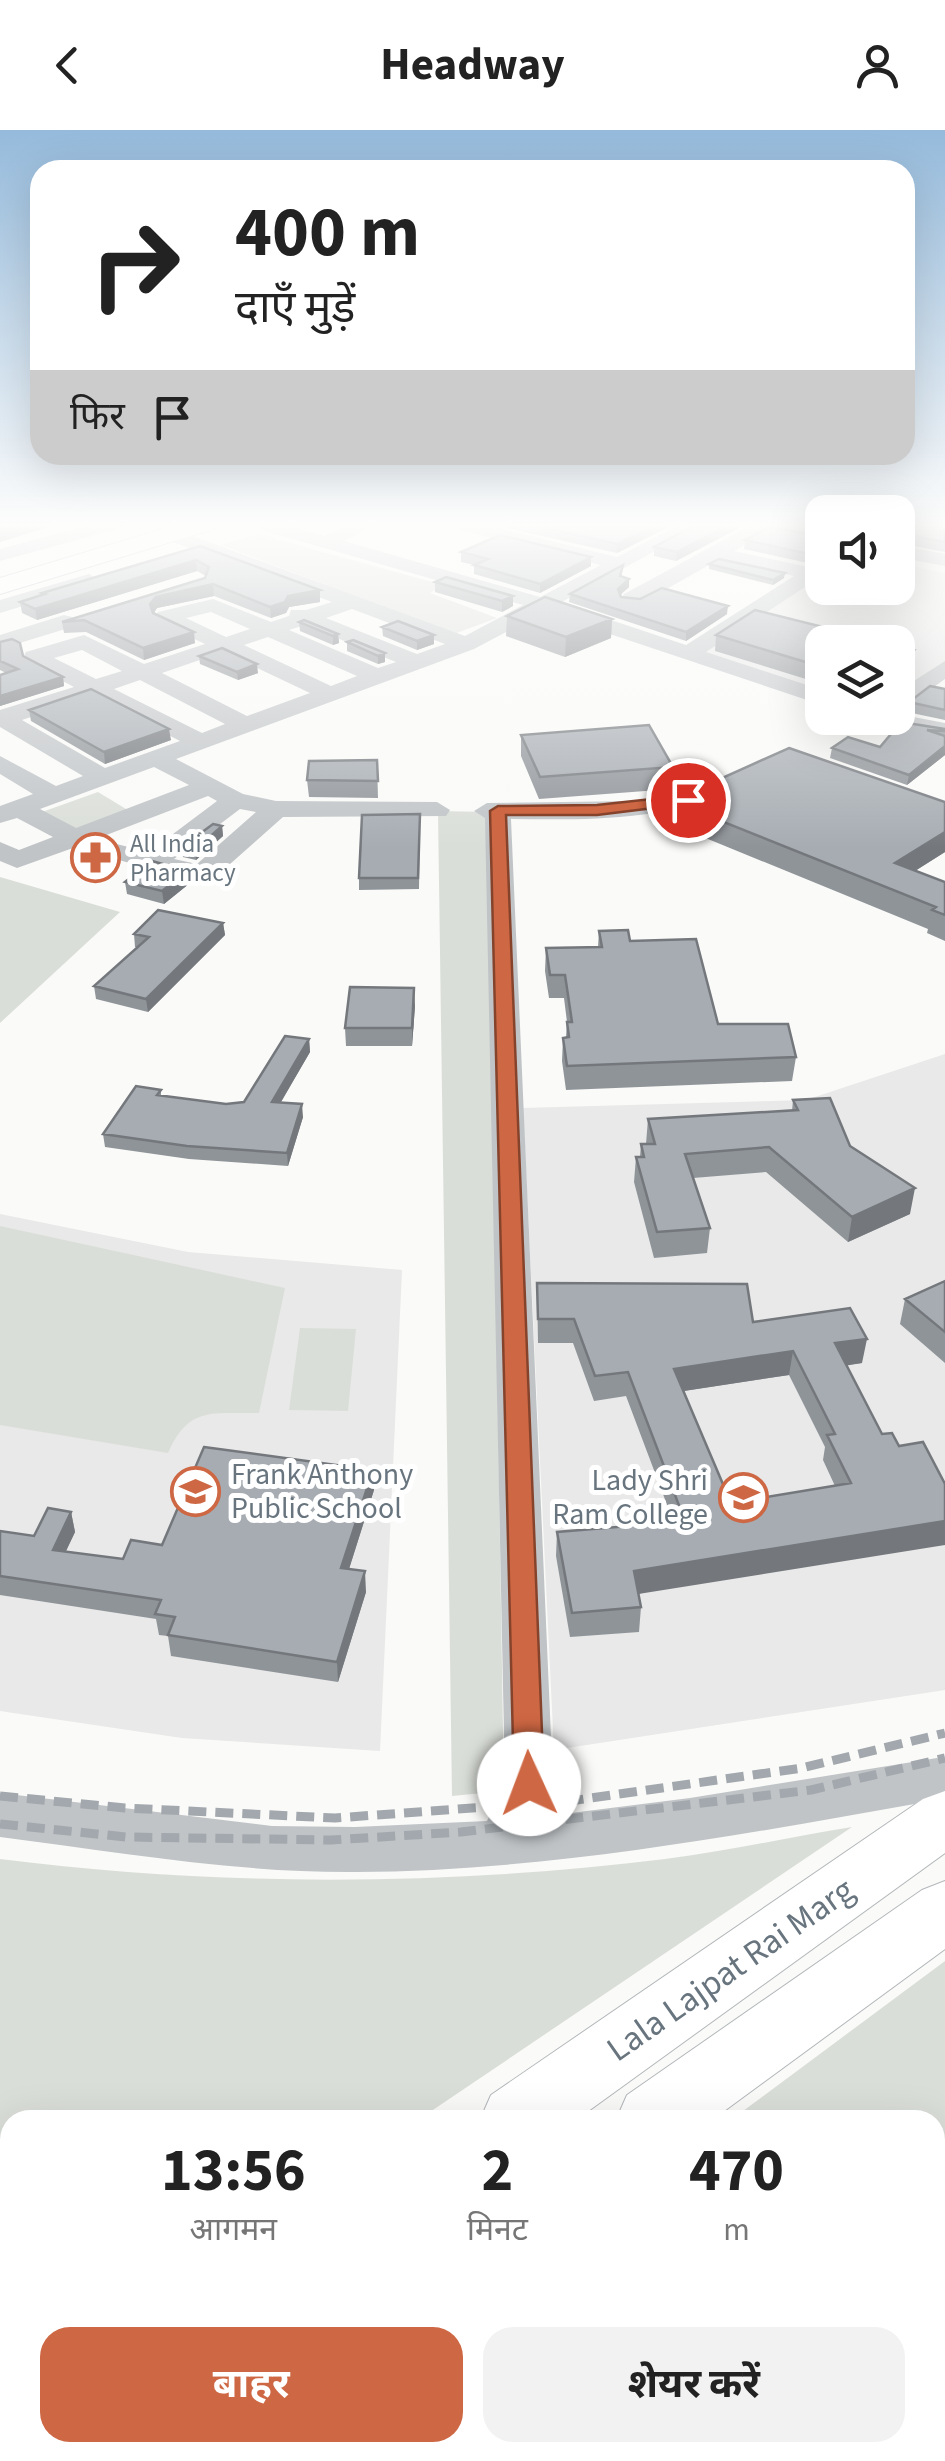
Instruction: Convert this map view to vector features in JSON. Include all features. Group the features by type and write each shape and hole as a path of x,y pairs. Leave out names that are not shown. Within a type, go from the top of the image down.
{"main road":[{"name":"Lala Lajpat Rai Marg","path":"530,2110 945,1818"},
{"path":"666,2110 945,1911"}],"street":[{"path":"0,642 36,631"},
{"path":"194,631 330,694"},
{"path":"1,718 268,631"},
{"path":"272,631 378,678"},
{"path":"338,631 418,663"},
{"path":"430,631 466,644"},
{"path":"10,812 418,663 493,631"},
{"path":"622,631 805,692"},
{"path":"688,653 723,631"},
{"path":"201,742 34,657 84,642 244,725"},
{"path":"915,690 943,671"},
{"path":"1,718 144,812"},
{"path":"915,725 945,730"},
{"path":"156,758 235,800 276,809 437,810"},
{"path":"0,764 54,795"},
{"path":"504,1840 529,1784 493,811 597,810 659,804 688,800 743,777"},
{"path":"0,850 18,860 208,788"},
{"path":"153,862 235,800"},
{"path":"10,812 72,839 202,874 276,809"},
{"path":"0,1815 271,1848 441,1846 720,1816 938,1779 945,1782"}],"shaded area":[{"path":"736,631 805,631 805,688 700,653"},
{"path":"915,631 945,631 945,661 915,683"},
{"path":"98,792 131,812 75,833 42,812"},
{"path":"438,811 488,812 504,1791 452,1796"},
{"path":"0,877 120,912 0,1023"},
{"name":"Lady Shri Ram College","path":"945,1054 945,1690 554,1750 523,1108 806,1100"},
{"name":"Frank Anthony Public School","path":"0,1214 188,1252 402,1270 380,1751 182,1738 0,1711"},
{"path":"0,1226 285,1288 259,1413 204,1415 185,1427 168,1453 0,1425"},
{"path":"300,1328 356,1329 348,1411 289,1410"},
{"path":"852,1827 433,2110 0,2110 0,1859 166,1875 332,1880 582,1868 712,1852"},
{"path":"945,1961 945,2110 744,2110"}],"building":[{"path":"107,631 194,632 143,648"},
{"path":"391,631 423,631 434,635 417,641"},
{"path":"549,631 582,631 566,637"},
{"path":"723,631 805,631 805,662 716,635"},
{"path":"12,639 20,643 23,656 63,677 0,696 0,675 18,669 0,661 0,642"},
{"path":"353,640 385,653 378,656 347,642"},
{"path":"222,648 257,664 237,672 199,656"},
{"path":"930,686 945,689 945,710 915,703 915,697"},
{"path":"91,689 169,729 104,752 29,710"},
{"path":"915,724 945,729 927,730 945,736 945,746 909,775 832,748 848,737 880,747 890,735 915,735"},
{"path":"649,725 673,767 540,777 521,735"},
{"path":"789,748 945,802 945,832 895,863 945,882 945,915 932,910 936,907 671,801"},
{"path":"377,760 378,781 307,780 309,761"},
{"path":"420,814 418,878 359,878 362,815"},
{"path":"213,824 222,826 195,850 182,847"},
{"path":"152,861 188,871 162,891 125,882"},
{"path":"158,910 223,923 146,999 94,986 149,937 134,934"},
{"path":"628,930 630,941 696,939 718,1024 788,1024 796,1057 567,1066 563,1038 569,1037 567,1022 572,1022 565,975 550,975 546,948 602,947 599,931"},
{"path":"350,987 414,988 412,1028 345,1028"},
{"path":"285,1036 309,1039 272,1102 302,1104 287,1153 187,1146 103,1134 136,1086 161,1090 157,1095 226,1104 244,1102"},
{"path":"830,1098 850,1146 915,1188 852,1217 769,1147 685,1154 710,1228 657,1232 636,1157 644,1157 641,1144 655,1144 648,1119 798,1110 793,1100"},
{"path":"945,1281 945,1332 905,1299"},
{"path":"537,1283 747,1284 753,1322 850,1308 867,1339 835,1343 882,1434 892,1433 899,1446 923,1442 945,1484 945,1521 634,1571 641,1607 572,1613 557,1532 654,1524 650,1514 680,1508 628,1372 595,1376 574,1319 538,1319","holes":["793,1351 835,1434 827,1435 851,1483 731,1503 674,1369"]},
{"path":"204,1447 373,1470 341,1568 365,1571 337,1662 168,1635 175,1617 155,1614 161,1600 0,1576 0,1531 34,1536 48,1508 71,1512 53,1550 123,1559 131,1540 162,1545"}],"railway":[{"path":"0,1796 125,1808 335,1818 570,1801 802,1768 945,1733"},
{"path":"0,1824 126,1837 331,1840 461,1832 811,1790 945,1758"}],"place":[{"name":"All India Pharmacy","path":"95,857"},
{"name":"Frank Anthony Public School","path":"196,1491"},
{"name":"Lady Shri Ram College","path":"743,1497"}],"route":[{"path":"529,1784 498,811 597,810 688,800"}]}
